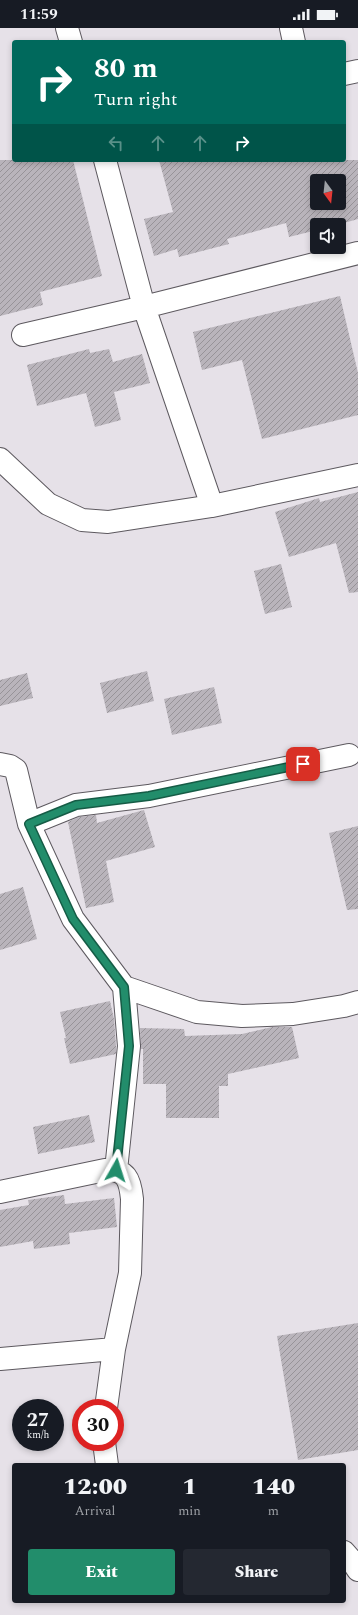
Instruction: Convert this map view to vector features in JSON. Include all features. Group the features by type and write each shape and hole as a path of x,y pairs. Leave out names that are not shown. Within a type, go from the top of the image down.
{"street":[{"path":"68,28 71,40"},
{"path":"291,28 294,40"},
{"path":"346,74 358,71"},
{"path":"106,162 144,306 212,506"},
{"path":"24,335 358,253"},
{"path":"0,459 48,504 82,520 108,522 212,506 358,475"},
{"path":"29,824 76,805 149,796 349,754"},
{"path":"0,764 10,766 16,770 29,824 73,919 124,987 129,1046 116,1170"},
{"path":"124,987 197,1012 242,1016 292,1014 344,1006 358,1002"},
{"path":"0,1192 93,1171 116,1170 128,1179 132,1199 130,1273 114,1349 107,1399"},
{"path":"0,1359 114,1349"},
{"path":"105,1451 107,1463"},
{"path":"346,1554 358,1570"}],"building":[{"path":"0,160 12,160 12,162 74,162 102,276 40,292 43,305 0,316"},
{"path":"346,160 358,160 358,219 346,222 346,218 310,218 310,232 289,237 286,223 227,239 229,244 179,257 177,249 154,256 144,219 173,212 160,162 346,162"},
{"path":"340,296 358,373 358,415 262,439 242,360 202,370 193,332"},
{"path":"89,349 90,353 109,349 113,362 142,354 150,383 114,392 121,420 95,427 86,393 37,406 27,365"},
{"path":"358,492 358,592 349,593 336,543 289,557 275,512 319,498 320,502"},
{"path":"281,564 292,607 265,614 254,571"},
{"path":"147,671 154,701 107,713 100,683"},
{"path":"27,673 33,698 0,706 0,680"},
{"path":"214,687 222,723 172,735 164,699"},
{"path":"144,810 155,847 106,861 114,902 86,908 68,822 79,817 96,815 97,823"},
{"path":"358,826 358,909 347,910 329,833"},
{"path":"23,887 37,939 0,950 0,894"},
{"path":"110,1001 114,1019 116,1054 70,1064 60,1012"},
{"path":"272,1027 292,1027 299,1058 228,1074 228,1086 219,1086 219,1118 166,1118 166,1084 143,1084 143,1049 141,1049 140,1028 184,1029 185,1036 242,1034"},
{"path":"89,1115 95,1142 38,1154 33,1127"},
{"path":"64,1195 65,1204 114,1198 117,1227 69,1233 70,1244 34,1249 33,1241 0,1247 0,1210 29,1205 28,1200"},
{"path":"358,1323 358,1450 298,1460 277,1336"}],"route":[{"path":"116,1170 129,1046 124,987 73,919 29,824 76,805 149,796 303,764"}]}
